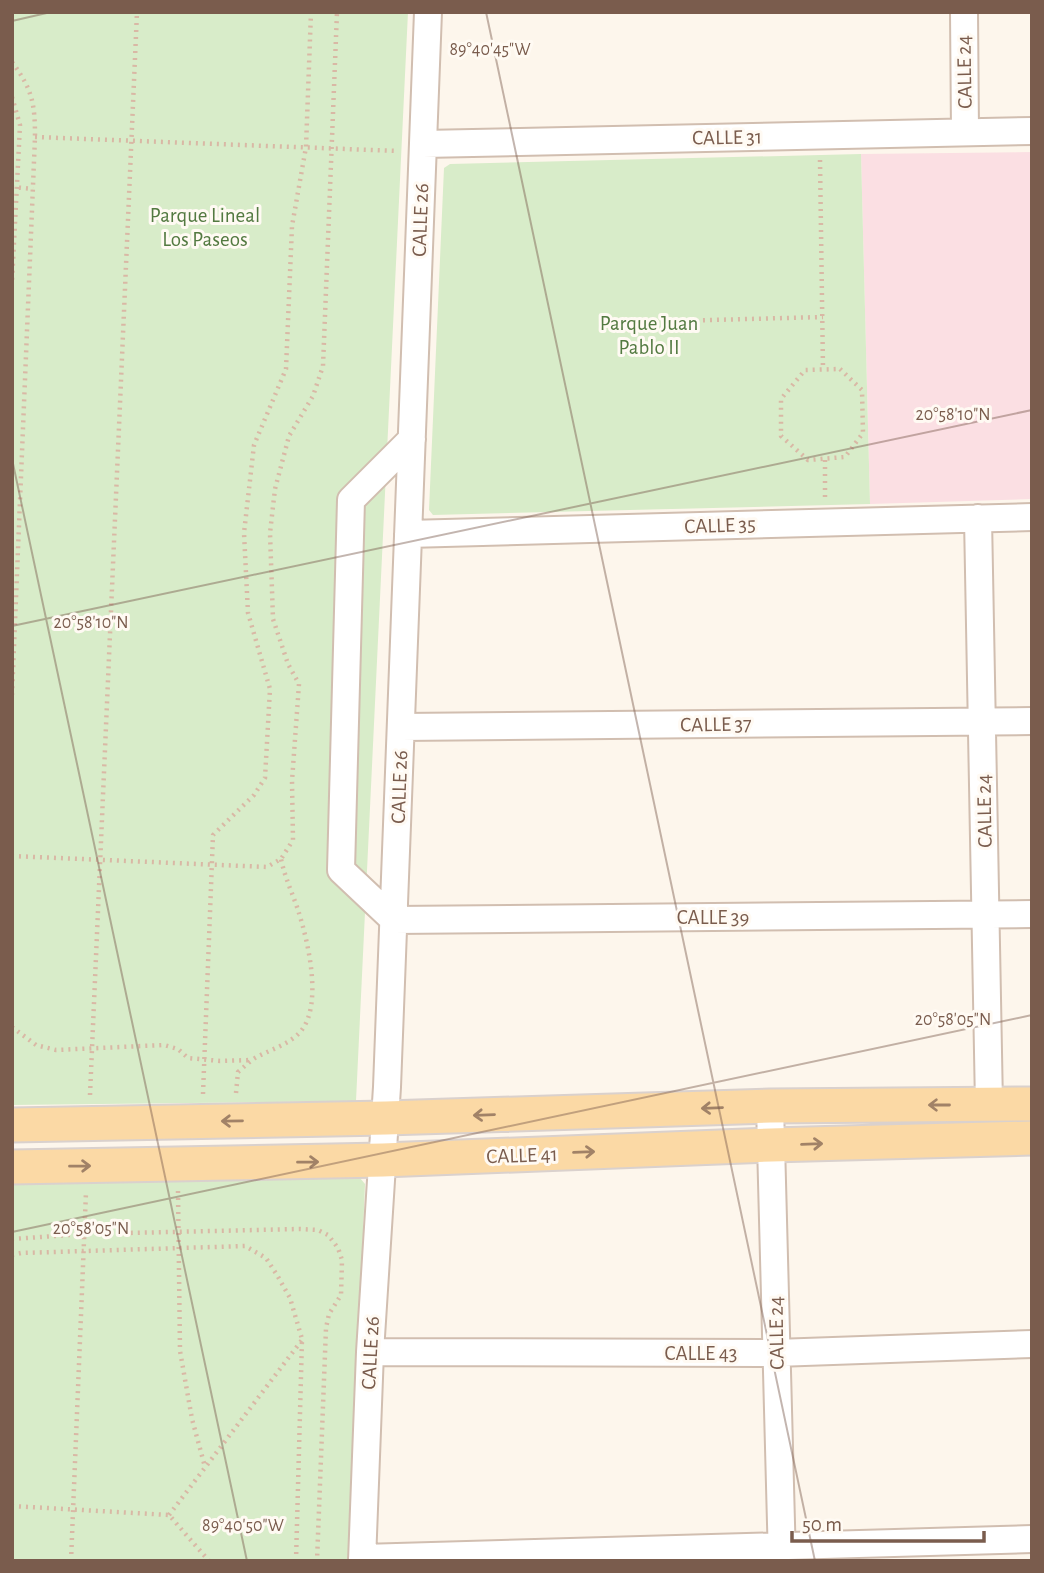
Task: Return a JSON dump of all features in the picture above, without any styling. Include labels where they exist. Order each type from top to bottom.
[{"type":"main road","name":"CALLE 41","points":[[12,1125],[386,1118],[770,1106],[1032,1104]]},
{"type":"main road","name":"CALLE 41","points":[[12,1167],[383,1160],[1032,1138]]},
{"type":"street","name":"CALLE 26","points":[[362,1559],[370,1352],[386,1118],[428,12]]},
{"type":"street","name":"CALLE 24","points":[[964,12],[965,132]]},
{"type":"street","name":"CALLE 31","points":[[423,144],[1032,131]]},
{"type":"street","points":[[394,920],[341,870],[351,500],[412,439]]},
{"type":"street","name":"CALLE 35","points":[[408,534],[1032,517]]},
{"type":"street","name":"CALLE 24","points":[[978,518],[989,1105]]},
{"type":"street","name":"CALLE 37","points":[[401,727],[1032,721]]},
{"type":"street","name":"CALLE 39","points":[[394,920],[1032,914]]},
{"type":"street","name":"CALLE 24","points":[[770,1106],[782,1554]]},
{"type":"street","name":"CALLE 43","points":[[370,1352],[776,1353],[1032,1344]]},
{"type":"street","points":[[362,1559],[782,1554],[1032,1539]]},
{"type":"path","points":[[89,1100],[138,12]]},
{"type":"path","points":[[202,1105],[213,835],[254,795],[265,778],[270,689],[248,612],[244,533],[254,445],[286,369],[292,226],[306,147],[311,12]]},
{"type":"path","points":[[12,856],[267,867],[281,859],[293,840],[292,781],[299,684],[288,664],[273,619],[270,533],[275,489],[289,436],[313,396],[323,366],[337,12]]},
{"type":"path","points":[[12,62],[26,80],[33,96],[36,137],[12,695]]},
{"type":"path","points":[[12,97],[20,125],[12,282]]},
{"type":"path","points":[[36,137],[394,149]]},
{"type":"path","points":[[820,154],[823,369]]},
{"type":"path","points":[[15,187],[33,189]]},
{"type":"path","points":[[675,321],[823,317]]},
{"type":"path","points":[[840,369],[862,390],[863,433],[845,457],[825,459],[808,460],[781,436],[781,398],[805,370],[840,369]]},
{"type":"path","points":[[825,459],[825,508]]},
{"type":"path","points":[[232,1121],[238,1072],[252,1060],[289,1042],[303,1029],[312,1006],[311,961],[281,859]]},
{"type":"path","points":[[12,1027],[36,1045],[56,1050],[164,1045],[178,1049],[188,1058],[252,1060]]},
{"type":"path","points":[[178,1180],[180,1351],[192,1419],[205,1467]]},
{"type":"path","points":[[71,1561],[86,1184]]},
{"type":"path","points":[[12,1239],[84,1234],[299,1229],[318,1230],[328,1236],[338,1248],[342,1260],[341,1295],[329,1314],[326,1328],[317,1561]]},
{"type":"path","points":[[12,1255],[245,1246],[266,1258],[290,1298],[304,1353],[296,1561]]},
{"type":"path","points":[[169,1515],[302,1339]]},
{"type":"path","points":[[12,1506],[169,1515],[209,1561]]},
{"type":"path","points":[[200,1561],[203,1553]]},
{"type":"shaded area","points":[[1032,152],[1032,499],[870,504],[861,154]]},
{"type":"green space","name":"Parque Lineal Los Paseos","points":[[12,12],[408,12],[356,1101],[12,1105]]},
{"type":"green space","name":"Parque Juan Pablo II","points":[[861,154],[870,504],[433,515],[429,510],[444,168],[450,164]]},
{"type":"green space","points":[[355,1172],[365,1184],[350,1561],[12,1561],[12,1183]]}]
